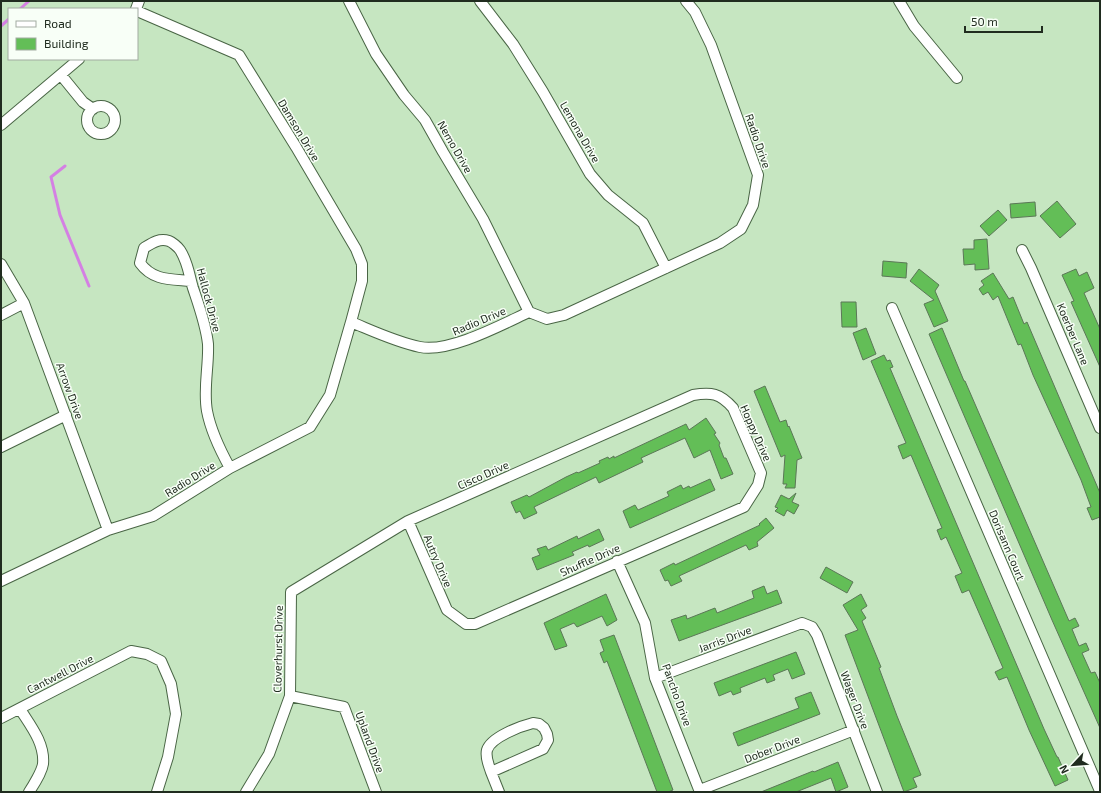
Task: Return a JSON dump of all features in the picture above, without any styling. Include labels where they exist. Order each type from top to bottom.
[{"type":"street","name":"Nemo Drive","points":[[349,1],[376,54],[404,95],[425,120],[483,219],[529,312]]},
{"type":"street","name":"Lemona Drive","points":[[480,1],[513,44],[543,92],[590,174],[608,195],[643,223],[666,268]]},
{"type":"street","name":"Radio Drive","points":[[1,581],[108,530],[153,516],[230,468],[310,427],[330,396],[351,322],[395,340],[421,348],[454,345],[529,312],[547,319],[564,314],[720,243],[741,229],[753,205],[758,175],[711,45],[695,12],[686,1]]},
{"type":"street","points":[[899,1],[914,26],[957,78]]},
{"type":"street","name":"Damson Drive","points":[[138,10],[239,56],[296,147],[356,249],[362,264],[362,281],[351,322]]},
{"type":"street","points":[[1,125],[78,60]]},
{"type":"street","points":[[61,75],[83,102],[93,109]]},
{"type":"street","name":"Hallock Drive","points":[[191,281],[159,278],[145,270],[140,263],[144,248],[156,240],[170,241],[180,249],[188,267],[208,343],[206,397],[207,411],[216,440],[230,468]]},
{"type":"street","name":"Koerber Lane","points":[[1022,250],[1100,428]]},
{"type":"street","name":"Arrow Drive","points":[[1,264],[24,303],[108,530]]},
{"type":"street","points":[[1,314],[24,303]]},
{"type":"street","name":"Dorisann Court","points":[[892,308],[1100,791]]},
{"type":"street","name":"Hoppy Drive","points":[[693,395],[707,393],[718,396],[727,401],[733,408],[760,473],[758,485],[744,507]]},
{"type":"street","name":"Cisco Drive","points":[[291,592],[408,521],[693,395]]},
{"type":"street","points":[[1,447],[66,415]]},
{"type":"street","name":"Shuffle Drive","points":[[447,610],[466,624],[475,624],[744,507]]},
{"type":"street","name":"Autry Drive","points":[[408,521],[447,610]]},
{"type":"street","name":"Pancho Drive","points":[[617,561],[644,623],[655,678],[700,791]]},
{"type":"street","name":"Cloverhurst Drive","points":[[246,792],[269,754],[290,696],[291,592]]},
{"type":"street","name":"Jarris Drive","points":[[655,678],[802,623]]},
{"type":"street","name":"Wager Drive","points":[[802,623],[812,627],[817,635],[877,792]]},
{"type":"street","name":"Cantwell Drive","points":[[1,718],[131,651],[147,654],[161,661],[171,684],[176,714],[168,757],[157,792]]},
{"type":"street","name":"Upland Drive","points":[[290,696],[344,707],[376,792]]},
{"type":"street","points":[[20,708],[38,738],[42,750],[43,765],[28,792]]},
{"type":"street","points":[[491,772],[543,749],[548,740],[544,728],[539,724],[533,723],[500,737],[489,747],[487,759],[491,772],[499,792]]},
{"type":"street","name":"Dober Drive","points":[[700,791],[854,730]]},
{"type":"building","points":[[1057,201],[1076,224],[1060,238],[1040,216]]},
{"type":"building","points":[[1035,202],[1036,216],[1011,218],[1010,204]]},
{"type":"building","points":[[998,210],[1007,220],[989,236],[980,226]]},
{"type":"building","points":[[987,239],[989,269],[975,270],[975,264],[964,265],[963,249],[974,249],[974,240]]},
{"type":"building","points":[[883,261],[907,263],[906,278],[882,276]]},
{"type":"building","points":[[919,269],[939,285],[935,291],[948,321],[934,327],[924,304],[934,300],[910,281]]},
{"type":"building","points":[[1076,269],[1079,276],[1087,272],[1094,288],[1084,293],[1100,329],[1100,367],[1071,302],[1074,301],[1062,275]]},
{"type":"building","points":[[993,273],[1009,299],[1013,297],[1024,324],[1027,322],[1100,493],[1100,517],[1092,520],[1087,508],[1091,507],[1081,480],[1033,375],[1021,344],[1018,345],[998,296],[993,300],[988,292],[983,295],[979,289],[984,285],[981,281]]},
{"type":"building","points":[[841,302],[856,302],[857,327],[842,327]]},
{"type":"building","points":[[866,328],[876,354],[863,360],[853,333]]},
{"type":"building","points":[[942,328],[1069,621],[1075,618],[1079,626],[1072,629],[1079,646],[1086,643],[1089,650],[1082,653],[1091,673],[1095,672],[1100,683],[1100,728],[929,334]]},
{"type":"building","points":[[884,355],[887,361],[890,360],[893,367],[890,368],[1044,729],[1068,780],[1055,786],[1029,730],[1007,677],[999,680],[995,672],[1003,668],[969,590],[962,593],[955,576],[962,573],[946,537],[941,540],[937,530],[942,528],[911,455],[903,459],[898,446],[906,443],[871,361]]},
{"type":"building","points":[[765,386],[780,422],[786,420],[802,458],[797,460],[795,488],[785,488],[787,484],[783,484],[785,455],[781,457],[754,391]]},
{"type":"building","points":[[706,418],[716,433],[714,434],[720,443],[719,445],[724,458],[726,458],[733,474],[721,479],[710,450],[694,458],[685,438],[641,458],[643,462],[599,483],[596,477],[534,507],[537,513],[524,519],[520,511],[516,513],[511,502],[527,495],[529,497],[566,477],[600,463],[599,461],[608,457],[609,459],[614,456],[614,458],[686,424],[689,430]]},
{"type":"building","points":[[710,479],[715,490],[630,528],[623,511],[635,505],[638,510],[669,496],[667,492],[681,485],[683,489],[689,486],[690,488]]},
{"type":"building","points":[[796,493],[792,502],[799,505],[794,514],[787,510],[784,516],[775,511],[778,508],[775,507],[781,495],[789,499]]},
{"type":"building","points":[[766,518],[774,528],[757,542],[758,546],[749,550],[746,545],[679,576],[682,581],[671,586],[668,580],[665,581],[660,570],[674,563],[675,565],[760,525],[759,524]]},
{"type":"building","points":[[599,529],[604,540],[589,547],[588,545],[572,552],[574,555],[537,570],[532,558],[540,555],[537,549],[546,546],[548,550],[577,536],[578,539]]},
{"type":"building","points":[[826,567],[853,582],[847,593],[820,578]]},
{"type":"building","points":[[764,586],[767,594],[777,590],[782,603],[679,641],[671,620],[686,615],[687,619],[715,608],[717,613],[754,598],[752,591]]},
{"type":"building","points":[[606,594],[617,620],[607,626],[602,616],[577,627],[574,623],[560,629],[567,646],[555,650],[544,623]]},
{"type":"building","points":[[861,594],[867,606],[861,610],[866,618],[862,621],[881,667],[879,668],[897,716],[921,775],[913,778],[917,787],[904,792],[845,635],[858,630],[843,605]]},
{"type":"building","points":[[614,635],[673,790],[668,792],[657,792],[607,661],[604,663],[600,653],[604,651],[600,640]]},
{"type":"building","points":[[796,652],[805,674],[792,679],[788,669],[773,675],[775,680],[767,683],[765,678],[740,688],[741,692],[733,695],[731,691],[719,696],[714,683]]},
{"type":"building","points":[[811,692],[820,714],[738,746],[733,733],[799,708],[795,698]]},
{"type":"building","points":[[838,762],[848,787],[836,792],[831,778],[796,792],[761,792],[813,771],[814,772]]},
{"type":"waterway","points":[[21,8],[29,1]]},
{"type":"waterway","points":[[1,26],[8,20]]},
{"type":"waterway","points":[[65,166],[51,177],[60,215],[89,286]]}]
